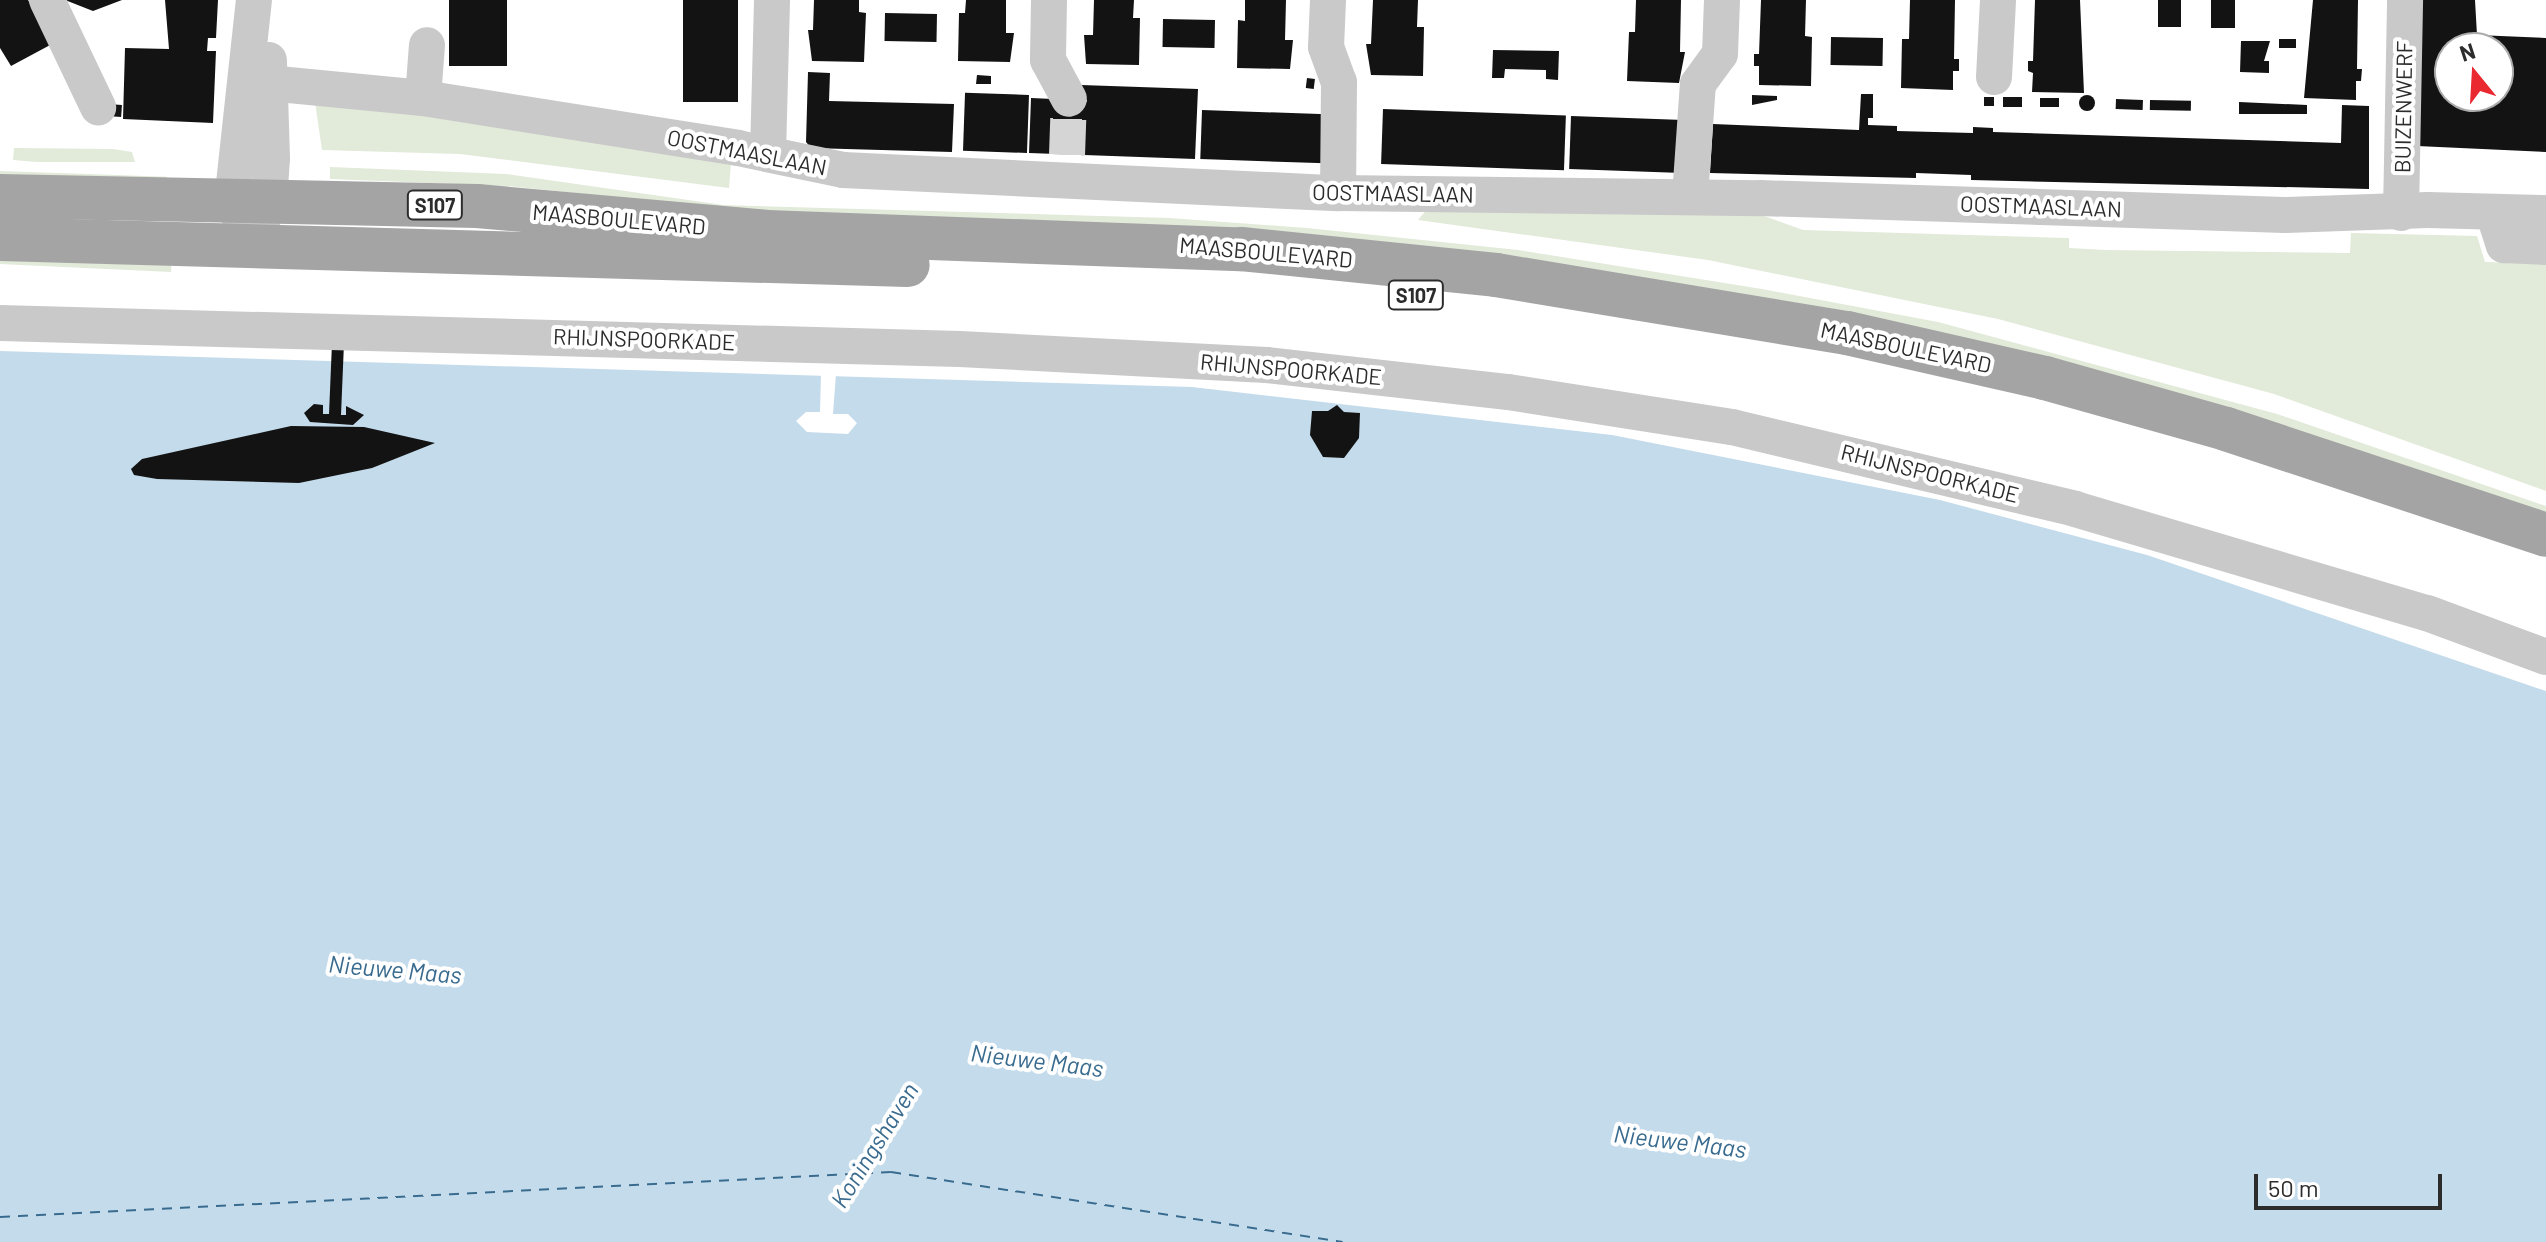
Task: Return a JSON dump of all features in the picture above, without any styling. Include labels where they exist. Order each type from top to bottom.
[{"type":"main road","name":"MAASBOULEVARD","points":[[0,196],[477,206],[767,232],[1241,249],[1600,290],[1847,333],[2045,378],[2226,429],[2546,535]]},
{"type":"main road","name":"MAASBOULEVARD","points":[[0,239],[1121,270],[1402,293],[1560,314],[1809,354],[2041,405],[2283,475],[2546,566]]},
{"type":"street","points":[[47,0],[98,107]]},
{"type":"street","points":[[254,0],[258,81]]},
{"type":"street","points":[[253,247],[251,202],[258,81],[267,0]]},
{"type":"street","points":[[768,154],[772,0]]},
{"type":"street","points":[[1049,0],[1048,60],[1069,99]]},
{"type":"street","points":[[1328,0],[1326,47],[1339,82],[1338,193]]},
{"type":"street","points":[[1690,197],[1698,84],[1720,54],[1722,0]]},
{"type":"street","points":[[1994,77],[1998,0]]},
{"type":"street","name":"BUIZENWERF","points":[[2401,213],[2405,0]]},
{"type":"street","points":[[423,98],[427,45]]},
{"type":"street","name":"OOSTMAASLAAN","points":[[258,81],[423,98],[768,154],[843,170],[1066,167],[1338,193],[1690,197],[2285,215],[2546,213]]},
{"type":"street","points":[[2493,212],[2504,245],[2546,247]]},
{"type":"street","name":"RHIJNSPOORKADE","points":[[0,323],[975,349],[1267,365],[1508,392],[1732,427],[2075,509],[2427,613],[2546,657]]},
{"type":"green space","points":[[314,95],[731,164],[729,188],[460,154],[322,150]]},
{"type":"green space","points":[[14,148],[113,149],[132,152],[135,162],[13,160]]},
{"type":"green space","points":[[330,167],[506,174],[723,205],[1169,218],[1307,228],[1518,250],[1762,289],[1938,322],[2277,414],[2546,506],[2546,520],[2015,354],[855,222],[507,186],[330,179]]},
{"type":"green space","points":[[0,171],[167,177],[167,188],[0,182]]},
{"type":"green space","points":[[1429,207],[1759,214],[1803,230],[2069,238],[2069,248],[2106,250],[2350,253],[2351,233],[2477,236],[2485,262],[2546,264],[2546,491],[2274,394],[1998,319],[1708,260],[1418,220]]},
{"type":"green space","points":[[0,252],[172,257],[171,272],[0,264]]},
{"type":"water","points":[[0,351],[1192,387],[1612,435],[1940,500],[2147,555],[2546,691],[2546,1242],[0,1242]]},
{"type":"pier","points":[[821,373],[836,374],[833,414],[848,414],[857,423],[848,434],[807,432],[796,421],[806,412],[820,412]]},
{"type":"building","points":[[0,0],[28,0],[52,44],[11,66],[0,48]]},
{"type":"building","points":[[65,0],[122,0],[93,11]]},
{"type":"building","points":[[165,0],[218,0],[216,38],[208,38],[207,51],[216,51],[213,123],[123,119],[125,48],[169,49]]},
{"type":"building","points":[[449,0],[507,0],[507,66],[449,66]]},
{"type":"building","points":[[683,0],[738,0],[738,102],[683,102]]},
{"type":"building","points":[[814,0],[859,0],[859,12],[866,13],[864,62],[812,61],[808,30],[813,30]]},
{"type":"building","points":[[966,0],[1006,0],[1006,33],[1014,33],[1010,62],[958,61],[959,13],[965,13]]},
{"type":"building","points":[[1094,0],[1134,0],[1133,18],[1140,18],[1139,65],[1086,64],[1084,35],[1093,35]]},
{"type":"building","points":[[1245,0],[1286,0],[1285,40],[1293,40],[1290,69],[1237,68],[1238,20],[1245,21]]},
{"type":"building","points":[[1373,0],[1418,0],[1417,27],[1424,27],[1423,76],[1371,75],[1366,44],[1371,44]]},
{"type":"building","points":[[1636,0],[1681,0],[1680,52],[1685,52],[1679,83],[1627,81],[1629,32],[1635,32]]},
{"type":"building","points":[[1761,0],[1806,0],[1805,36],[1812,37],[1811,86],[1759,85],[1759,66],[1754,66],[1754,54],[1759,54]]},
{"type":"building","points":[[1910,0],[1955,0],[1954,59],[1959,59],[1959,71],[1953,71],[1953,90],[1901,88],[1902,39],[1909,39]]},
{"type":"building","points":[[2035,0],[2080,0],[2084,93],[2032,92],[2033,73],[2028,71],[2028,61],[2033,61]]},
{"type":"building","points":[[2158,0],[2181,0],[2181,27],[2158,27]]},
{"type":"building","points":[[2211,0],[2235,0],[2235,28],[2211,28]]},
{"type":"building","points":[[2313,0],[2358,0],[2357,69],[2362,69],[2361,81],[2356,81],[2356,100],[2304,98]]},
{"type":"building","points":[[2422,0],[2475,0],[2477,32],[2434,32],[2434,112],[2514,112],[2514,37],[2546,38],[2546,152],[2417,146]]},
{"type":"building","points":[[885,13],[937,14],[937,42],[885,41]]},
{"type":"building","points":[[1163,19],[1215,20],[1215,48],[1163,47]]},
{"type":"building","points":[[1831,37],[1883,38],[1883,66],[1831,65]]},
{"type":"building","points":[[2279,39],[2296,39],[2296,48],[2279,48]]},
{"type":"building","points":[[2241,41],[2270,41],[2264,61],[2269,61],[2269,73],[2240,72]]},
{"type":"building","points":[[1493,50],[1559,51],[1558,80],[1546,79],[1546,70],[1505,69],[1504,78],[1492,78]]},
{"type":"building","points":[[808,72],[830,73],[829,101],[954,104],[952,152],[811,148],[806,142]]},
{"type":"building","points":[[977,75],[991,76],[991,84],[976,84]]},
{"type":"building","points":[[1307,78],[1315,79],[1314,89],[1306,88]]},
{"type":"building","points":[[1081,85],[1198,89],[1195,159],[1029,153],[1031,98],[1076,100]]},
{"type":"building","points":[[965,93],[1029,95],[1027,153],[963,151]]},
{"type":"building","points":[[1861,94],[1873,94],[1873,118],[1868,118],[1868,125],[1897,126],[1897,131],[1973,133],[1973,127],[1993,128],[1993,132],[2341,143],[2342,105],[2369,106],[2369,189],[1971,180],[1971,175],[1916,173],[1916,178],[1710,173],[1713,124],[1859,130]]},
{"type":"building","points":[[1752,95],[1777,96],[1777,100],[1752,105]]},
{"type":"building","points":[[2087,95],[2095,103],[2087,111],[2079,103]]},
{"type":"building","points":[[1984,97],[1994,97],[1994,106],[1984,106]]},
{"type":"building","points":[[2003,97],[2022,97],[2022,107],[2003,107]]},
{"type":"building","points":[[2040,98],[2059,98],[2059,107],[2040,107]]},
{"type":"building","points":[[2116,99],[2143,100],[2143,110],[2116,109]]},
{"type":"building","points":[[2150,100],[2191,101],[2191,111],[2150,110]]},
{"type":"building","points":[[2239,102],[2307,105],[2307,114],[2239,114]]},
{"type":"building","points":[[108,104],[122,105],[121,117],[107,116]]},
{"type":"building","points":[[1383,109],[1566,115],[1564,170],[1381,164]]},
{"type":"building","points":[[1202,110],[1327,114],[1325,163],[1200,159]]},
{"type":"building","points":[[1571,116],[1684,120],[1682,173],[1569,169]]},
{"type":"building","points":[[332,343],[344,343],[341,415],[346,415],[346,406],[364,415],[353,425],[310,422],[304,413],[314,404],[323,405],[323,414],[329,414]]},
{"type":"building","points":[[1337,405],[1344,412],[1360,413],[1359,438],[1344,458],[1323,457],[1310,435],[1312,411],[1328,411]]},
{"type":"building","points":[[291,426],[364,427],[435,443],[372,468],[299,483],[157,479],[134,475],[131,469],[142,459]]},
{"type":"ferry route","points":[[0,1217],[891,1172],[1343,1242]]},
{"type":"tunnel","points":[[1067,155],[1069,99]]},
{"type":"water label","name":"Nieuwe Maas","points":[[395,969]]},
{"type":"water label","name":"Nieuwe Maas","points":[[1037,1060]]},
{"type":"water label","name":"Nieuwe Maas","points":[[1680,1141]]},
{"type":"water label","name":"Koningshaven","points":[[874,1145]]}]
